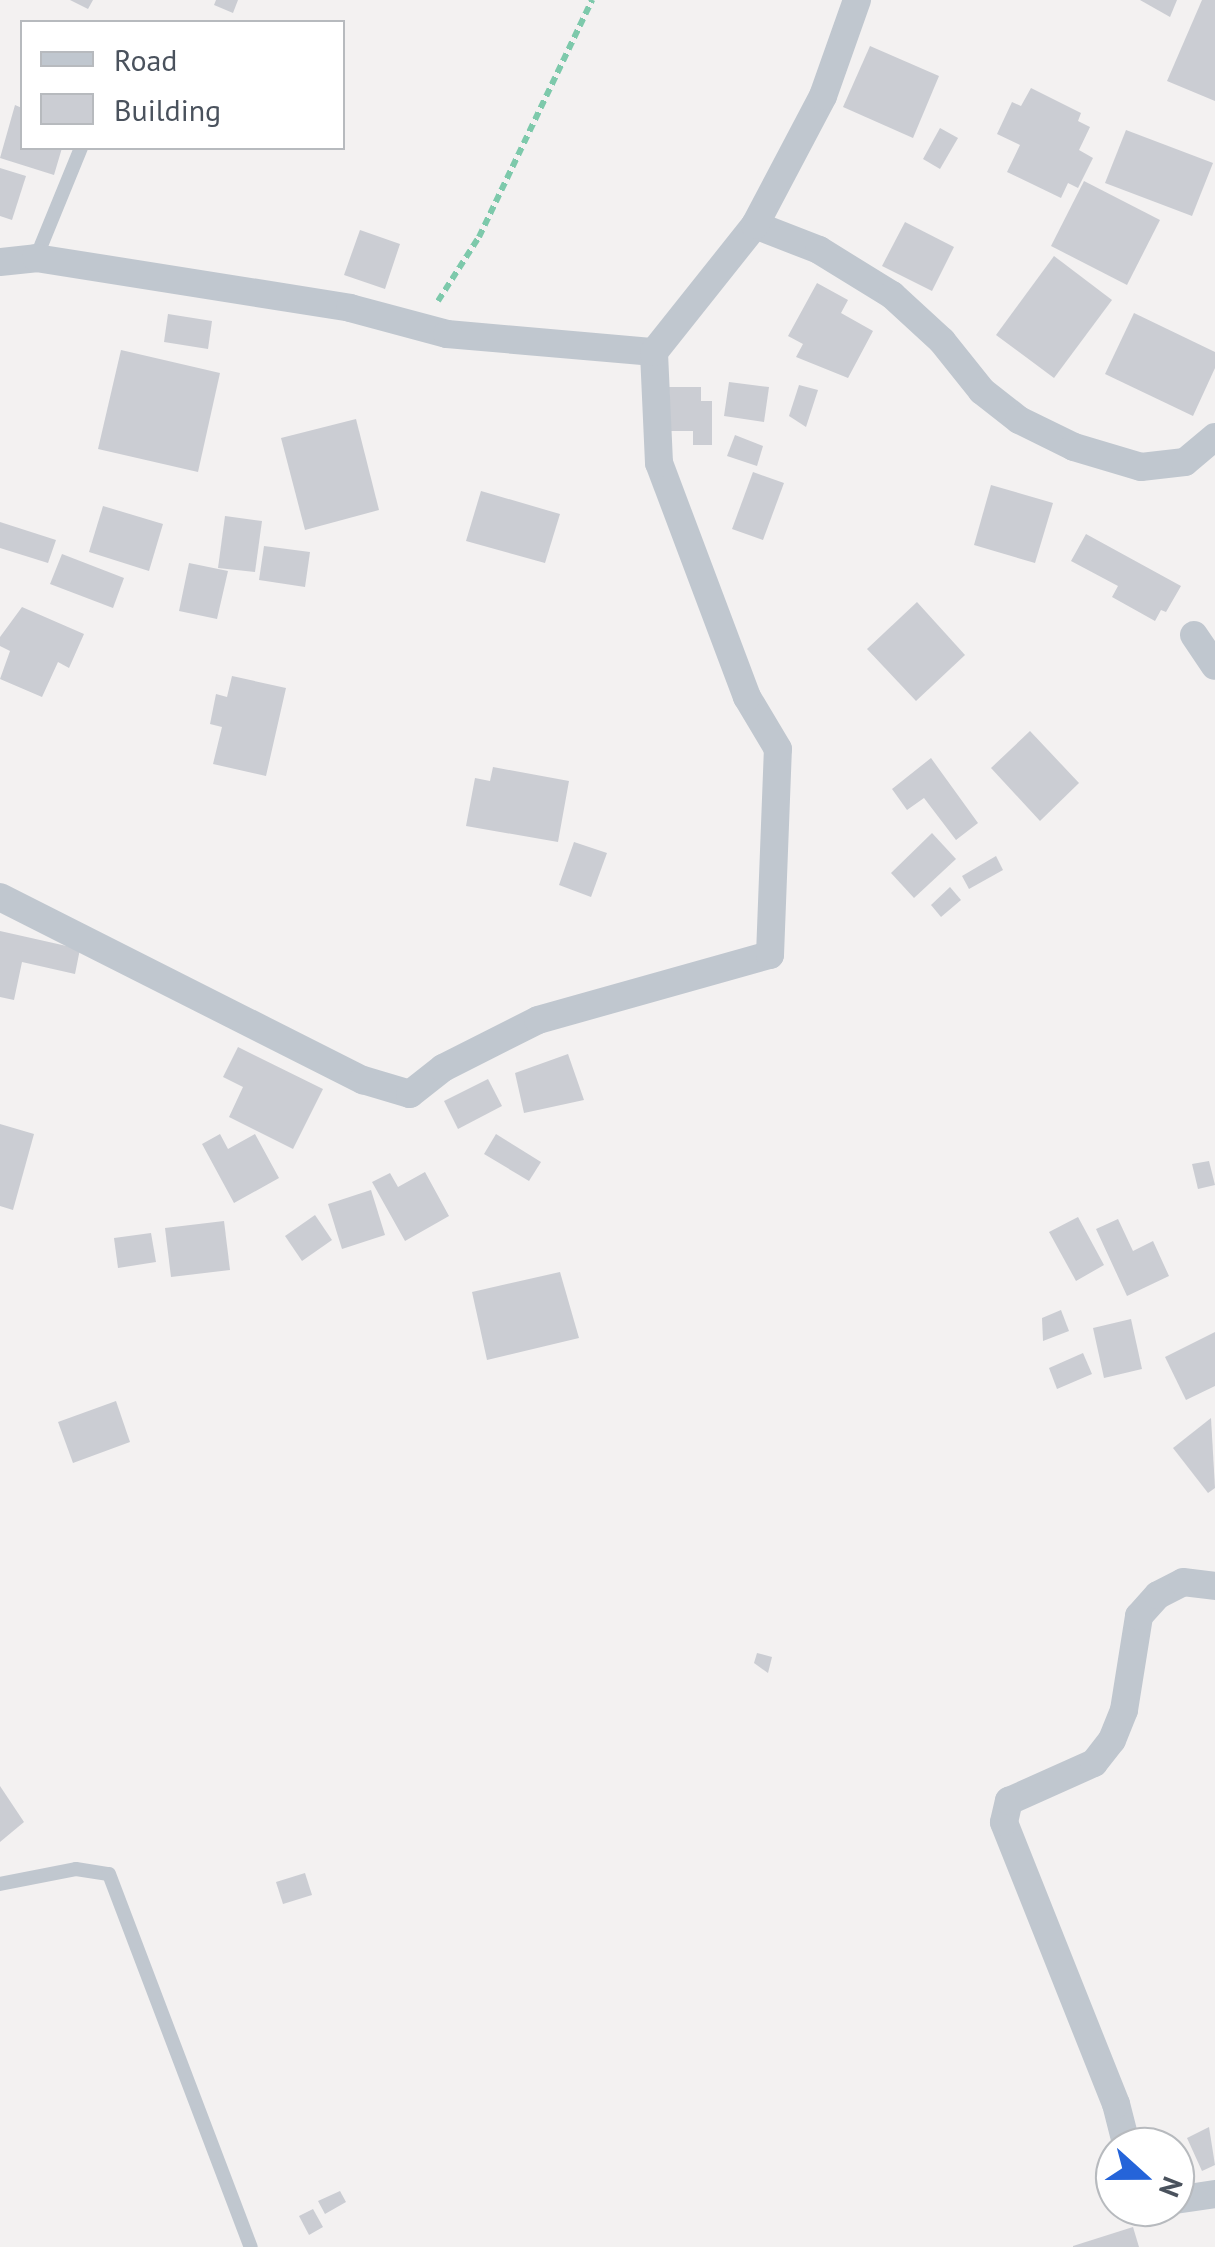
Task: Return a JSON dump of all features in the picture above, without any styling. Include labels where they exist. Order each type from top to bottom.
[{"type":"street","points":[[0,897],[363,1080],[410,1094],[443,1068],[538,1020],[770,955],[778,749],[747,697],[660,463],[654,352],[754,224],[822,96],[857,0]]},
{"type":"street","points":[[754,224],[820,250],[892,295],[982,392],[1019,420],[1074,447],[1141,467],[1185,462],[1215,437]]},
{"type":"street","points":[[0,262],[36,258],[350,308],[420,327],[654,352]]},
{"type":"street","points":[[1194,635],[1215,666]]},
{"type":"street","points":[[1121,2127],[1116,2104],[1004,1822],[1009,1801],[1094,1762],[1112,1740],[1124,1710],[1140,1616],[1158,1595],[1182,1582],[1215,1586]]},
{"type":"lane","points":[[36,258],[80,150]]},
{"type":"lane","points":[[0,1884],[76,1870],[109,1874],[251,2247]]},
{"type":"path","points":[[420,327],[479,237],[592,0]]},
{"type":"building","points":[[70,0],[93,0],[88,9]]},
{"type":"building","points":[[216,0],[238,0],[233,13],[214,5]]},
{"type":"building","points":[[1140,0],[1177,0],[1170,17]]},
{"type":"building","points":[[1202,0],[1215,0],[1215,101],[1167,81]]},
{"type":"building","points":[[870,46],[939,76],[913,138],[843,107]]},
{"type":"building","points":[[1031,88],[1081,113],[1078,121],[1090,127],[1079,150],[1093,158],[1078,188],[1068,183],[1061,198],[1007,172],[1020,145],[997,134],[1012,102],[1021,106]]},
{"type":"building","points":[[15,105],[20,107],[20,150],[61,150],[54,175],[0,158]]},
{"type":"building","points":[[940,128],[958,138],[940,169],[923,159]]},
{"type":"building","points":[[1126,130],[1213,163],[1192,216],[1105,183]]},
{"type":"building","points":[[0,168],[26,176],[12,220],[0,216]]},
{"type":"building","points":[[1084,181],[1160,220],[1127,285],[1051,246]]},
{"type":"building","points":[[905,222],[954,247],[932,291],[882,266]]},
{"type":"building","points":[[360,230],[400,244],[385,289],[344,275]]},
{"type":"building","points":[[1054,256],[1112,300],[1054,378],[996,335]]},
{"type":"building","points":[[817,283],[848,300],[841,313],[873,331],[848,378],[796,357],[803,344],[788,336]]},
{"type":"building","points":[[1134,313],[1215,352],[1215,368],[1193,416],[1105,374]]},
{"type":"building","points":[[168,314],[212,321],[208,349],[164,342]]},
{"type":"building","points":[[121,350],[220,373],[198,472],[98,449]]},
{"type":"building","points":[[729,382],[769,387],[764,422],[724,416]]},
{"type":"building","points":[[799,385],[818,390],[806,427],[789,416]]},
{"type":"building","points":[[669,387],[701,387],[701,401],[712,401],[712,445],[693,445],[693,431],[670,431]]},
{"type":"building","points":[[356,419],[379,510],[305,530],[281,438]]},
{"type":"building","points":[[735,435],[763,446],[757,466],[727,456]]},
{"type":"building","points":[[753,472],[784,483],[763,540],[732,529]]},
{"type":"building","points":[[991,485],[1053,503],[1035,563],[974,545]]},
{"type":"building","points":[[481,491],[560,514],[545,563],[466,541]]},
{"type":"building","points":[[103,506],[163,524],[149,571],[89,552]]},
{"type":"building","points":[[225,516],[262,521],[255,572],[218,568]]},
{"type":"building","points":[[0,522],[56,540],[48,563],[0,548]]},
{"type":"building","points":[[1086,534],[1181,586],[1166,612],[1161,610],[1155,621],[1112,597],[1118,586],[1071,561]]},
{"type":"building","points":[[264,546],[310,552],[305,587],[259,580]]},
{"type":"building","points":[[62,554],[124,578],[113,608],[50,584]]},
{"type":"building","points":[[189,563],[228,571],[217,619],[179,611]]},
{"type":"building","points":[[917,602],[965,655],[916,701],[867,649]]},
{"type":"building","points":[[22,607],[84,634],[69,668],[58,662],[42,697],[0,679],[10,651],[0,646],[0,637]]},
{"type":"building","points":[[232,676],[286,688],[266,776],[213,764],[222,727],[210,724],[216,694],[227,697]]},
{"type":"building","points":[[1030,731],[1079,783],[1040,821],[991,768]]},
{"type":"building","points":[[931,758],[978,823],[956,840],[924,798],[907,810],[892,789]]},
{"type":"building","points":[[493,767],[569,781],[558,842],[466,826],[475,778],[490,781]]},
{"type":"building","points":[[932,833],[956,859],[914,898],[891,873]]},
{"type":"building","points":[[574,842],[607,853],[591,897],[559,885]]},
{"type":"building","points":[[996,856],[1003,870],[969,889],[962,876]]},
{"type":"building","points":[[950,887],[961,900],[941,917],[931,905]]},
{"type":"building","points":[[0,931],[80,949],[75,974],[22,962],[14,1000],[0,997]]},
{"type":"building","points":[[238,1047],[323,1089],[293,1149],[229,1117],[243,1087],[223,1077]]},
{"type":"building","points":[[568,1054],[584,1100],[524,1113],[515,1073]]},
{"type":"building","points":[[488,1079],[502,1106],[458,1129],[444,1101]]},
{"type":"building","points":[[0,1124],[34,1134],[13,1210],[0,1206]]},
{"type":"building","points":[[220,1134],[228,1149],[255,1134],[279,1178],[234,1203],[202,1144]]},
{"type":"building","points":[[496,1134],[541,1162],[529,1181],[484,1154]]},
{"type":"building","points":[[1209,1161],[1215,1185],[1198,1189],[1192,1164]]},
{"type":"building","points":[[425,1172],[449,1216],[405,1241],[372,1182],[390,1173],[398,1187]]},
{"type":"building","points":[[371,1190],[385,1235],[342,1249],[328,1204]]},
{"type":"building","points":[[315,1215],[332,1240],[302,1261],[285,1236]]},
{"type":"building","points":[[1078,1217],[1104,1265],[1076,1281],[1049,1232]]},
{"type":"building","points":[[1118,1219],[1133,1251],[1153,1241],[1169,1276],[1127,1296],[1096,1229]]},
{"type":"building","points":[[224,1221],[230,1270],[171,1277],[165,1228]]},
{"type":"building","points":[[151,1233],[156,1262],[118,1268],[114,1238]]},
{"type":"building","points":[[560,1272],[579,1338],[487,1360],[472,1292]]},
{"type":"building","points":[[1061,1310],[1069,1331],[1043,1341],[1042,1318]]},
{"type":"building","points":[[1131,1319],[1142,1369],[1104,1378],[1093,1328]]},
{"type":"building","points":[[1215,1332],[1215,1386],[1186,1400],[1165,1357]]},
{"type":"building","points":[[1083,1353],[1092,1374],[1057,1389],[1049,1368]]},
{"type":"building","points":[[116,1401],[130,1442],[73,1463],[58,1422]]},
{"type":"building","points":[[1211,1418],[1215,1488],[1208,1493],[1173,1448]]},
{"type":"building","points":[[757,1653],[772,1657],[768,1673],[754,1663]]},
{"type":"building","points":[[0,1786],[24,1822],[0,1842]]},
{"type":"building","points":[[305,1873],[312,1895],[283,1904],[276,1882]]},
{"type":"building","points":[[1209,2127],[1215,2165],[1202,2171],[1195,2156],[1195,2134]]},
{"type":"building","points":[[340,2191],[346,2202],[325,2214],[318,2201]]},
{"type":"building","points":[[313,2209],[323,2227],[309,2235],[299,2216]]},
{"type":"building","points":[[1133,2227],[1139,2247],[1073,2247]]}]
